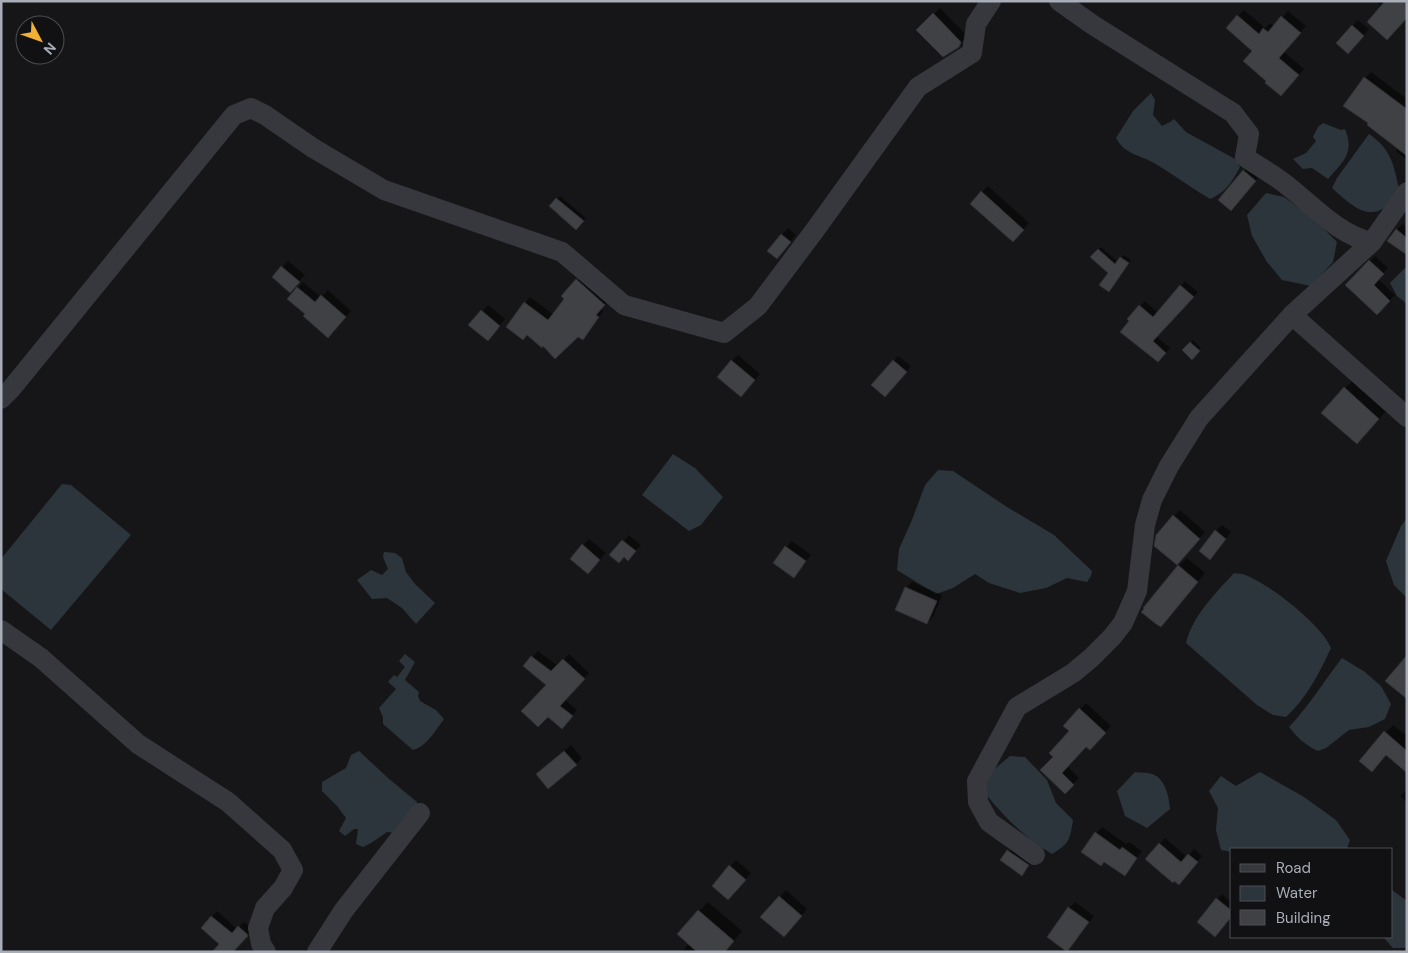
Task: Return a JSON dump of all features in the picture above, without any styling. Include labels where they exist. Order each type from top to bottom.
[{"type":"street","points":[[1,398],[11,389],[234,115],[251,108],[265,114],[313,148],[384,190],[562,252],[624,305],[724,333],[758,306],[918,87],[972,53],[976,24],[991,1]]},
{"type":"street","points":[[1060,1],[1093,25],[1233,113],[1249,134],[1245,157],[1280,180],[1325,218],[1361,240],[1372,242]]},
{"type":"street","points":[[1034,855],[989,822],[978,802],[977,781],[1017,707],[1079,668],[1112,637],[1123,623],[1137,591],[1145,524],[1152,500],[1168,466],[1199,418],[1292,315],[1372,242],[1407,192]]},
{"type":"street","points":[[1292,315],[1407,417]]},
{"type":"street","points":[[1,630],[41,658],[138,744],[228,802],[282,850],[293,870],[283,888],[265,908],[258,928],[261,944],[266,952]]},
{"type":"street","points":[[317,952],[344,910],[420,813]]},
{"type":"water","points":[[1151,93],[1155,100],[1153,115],[1162,126],[1174,119],[1186,132],[1235,159],[1240,167],[1231,182],[1220,194],[1210,199],[1154,163],[1123,148],[1119,143],[1116,138],[1133,111]]},
{"type":"water","points":[[1323,123],[1341,130],[1345,129],[1349,145],[1343,162],[1328,179],[1312,168],[1303,169],[1293,159],[1306,153],[1316,141],[1313,137],[1318,127]]},
{"type":"water","points":[[1369,134],[1387,152],[1399,189],[1384,208],[1370,212],[1356,207],[1332,188],[1337,178]]},
{"type":"water","points":[[1266,193],[1284,197],[1314,219],[1337,242],[1333,262],[1311,286],[1282,280],[1267,262],[1252,236],[1247,215]]},
{"type":"water","points":[[1407,266],[1407,304],[1397,296],[1390,283]]},
{"type":"water","points":[[673,454],[695,468],[723,497],[701,525],[689,531],[642,495]]},
{"type":"water","points":[[938,470],[953,471],[1007,507],[1054,535],[1092,571],[1087,582],[1067,578],[1046,588],[1020,593],[989,583],[975,574],[953,588],[936,594],[897,570],[899,549],[925,485]]},
{"type":"water","points":[[62,484],[71,485],[131,535],[51,630],[1,589],[1,559]]},
{"type":"water","points":[[1407,518],[1407,598],[1394,585],[1386,561],[1401,526]]},
{"type":"water","points":[[384,552],[395,553],[402,558],[406,572],[415,584],[435,603],[416,624],[402,608],[387,598],[372,599],[357,580],[371,570],[382,575],[388,569],[383,557]]},
{"type":"water","points":[[1234,573],[1244,574],[1255,579],[1293,606],[1317,628],[1331,648],[1306,694],[1286,717],[1273,715],[1257,705],[1186,643],[1199,614]]},
{"type":"water","points":[[405,654],[415,662],[405,680],[419,692],[420,701],[436,710],[444,719],[426,742],[413,750],[383,724],[383,717],[379,708],[396,689],[388,682],[394,675],[397,677],[405,667],[399,661]]},
{"type":"water","points":[[1342,658],[1365,672],[1381,686],[1391,704],[1385,719],[1369,727],[1349,730],[1326,748],[1318,751],[1302,741],[1289,727]]},
{"type":"water","points":[[359,751],[417,802],[417,808],[396,833],[387,832],[363,847],[356,844],[358,829],[354,829],[345,836],[339,831],[346,818],[322,791],[322,782],[346,768],[351,755]]},
{"type":"water","points":[[1010,756],[1025,757],[1047,780],[1056,803],[1073,820],[1068,841],[1052,854],[1032,841],[1015,826],[984,792],[992,771]]},
{"type":"water","points":[[1135,772],[1150,773],[1160,779],[1166,788],[1169,799],[1170,809],[1147,828],[1125,816],[1117,791]]},
{"type":"water","points":[[1260,772],[1304,797],[1336,820],[1350,840],[1347,848],[1230,848],[1230,852],[1221,850],[1216,830],[1218,808],[1209,791],[1221,776],[1236,786]]},
{"type":"water","points":[[1393,891],[1407,901],[1407,946],[1405,948],[1393,948],[1384,938],[1393,938]]},
{"type":"building","points":[[1385,1],[1407,1],[1407,18],[1387,40],[1367,22]]},
{"type":"building","points":[[933,13],[961,42],[959,47],[943,57],[916,30]]},
{"type":"building","points":[[1237,15],[1259,34],[1263,28],[1268,32],[1281,16],[1301,33],[1279,58],[1299,75],[1281,96],[1243,61],[1252,51],[1226,28]]},
{"type":"building","points":[[1352,25],[1364,36],[1348,54],[1336,43]]},
{"type":"building","points":[[1364,77],[1407,109],[1407,156],[1367,125],[1368,123],[1343,106]]},
{"type":"building","points":[[1243,170],[1256,181],[1231,211],[1218,200]]},
{"type":"building","points":[[981,191],[1024,230],[1013,242],[970,204]]},
{"type":"building","points":[[556,198],[584,221],[576,230],[549,206]]},
{"type":"building","points":[[1396,229],[1407,238],[1407,255],[1387,241]]},
{"type":"building","points":[[781,234],[791,242],[777,259],[767,251]]},
{"type":"building","points":[[1098,249],[1115,264],[1120,257],[1129,263],[1109,292],[1099,285],[1108,273],[1090,257]]},
{"type":"building","points":[[1369,260],[1384,274],[1374,285],[1390,301],[1377,315],[1345,285]]},
{"type":"building","points":[[281,266],[300,282],[290,293],[272,277]]},
{"type":"building","points":[[576,279],[605,305],[596,315],[599,317],[583,340],[578,337],[555,359],[543,346],[542,348],[527,335],[523,340],[506,327],[524,302],[548,320],[564,299],[561,296]]},
{"type":"building","points":[[1180,285],[1194,297],[1153,341],[1166,353],[1158,362],[1120,332],[1129,321],[1127,319],[1139,305],[1153,317]]},
{"type":"building","points":[[297,287],[315,302],[321,295],[346,317],[328,338],[303,316],[305,314],[287,299]]},
{"type":"building","points":[[481,310],[500,326],[488,341],[468,325]]},
{"type":"building","points":[[1190,342],[1200,351],[1192,360],[1182,350]]},
{"type":"building","points":[[731,360],[755,380],[741,397],[717,377]]},
{"type":"building","points":[[893,360],[907,372],[885,397],[871,385]]},
{"type":"building","points":[[1344,387],[1379,419],[1357,444],[1321,413]]},
{"type":"building","points":[[1173,515],[1200,539],[1177,565],[1154,546],[1156,535]]},
{"type":"building","points":[[1215,530],[1226,539],[1210,560],[1199,551]]},
{"type":"building","points":[[622,540],[636,551],[628,561],[624,557],[619,563],[609,555]]},
{"type":"building","points":[[582,544],[600,560],[588,574],[570,559]]},
{"type":"building","points":[[785,546],[806,561],[794,578],[773,563]]},
{"type":"building","points":[[1178,565],[1198,582],[1161,627],[1141,612]]},
{"type":"building","points":[[905,587],[937,601],[927,624],[895,610]]},
{"type":"building","points":[[1407,655],[1407,699],[1385,681]]},
{"type":"building","points":[[531,656],[551,671],[563,659],[585,679],[560,706],[573,716],[562,729],[548,717],[538,727],[521,711],[546,685],[523,666]]},
{"type":"building","points":[[1079,708],[1106,733],[1090,750],[1086,747],[1062,773],[1074,785],[1065,794],[1040,770],[1053,757],[1049,753],[1069,731],[1063,726]]},
{"type":"building","points":[[1384,731],[1407,751],[1407,773],[1386,755],[1372,772],[1359,761]]},
{"type":"building","points":[[564,751],[577,765],[548,789],[536,774]]},
{"type":"building","points":[[1095,832],[1120,850],[1122,847],[1137,858],[1125,876],[1104,862],[1101,866],[1081,852]]},
{"type":"building","points":[[1159,843],[1181,862],[1188,854],[1198,862],[1179,885],[1174,881],[1173,883],[1145,859]]},
{"type":"building","points":[[1007,850],[1029,865],[1022,876],[1000,860]]},
{"type":"building","points":[[729,865],[746,880],[728,900],[712,886]]},
{"type":"building","points":[[779,896],[802,916],[784,937],[760,917]]},
{"type":"building","points":[[1216,898],[1230,909],[1230,918],[1215,937],[1197,922]]},
{"type":"building","points":[[1068,907],[1089,922],[1067,952],[1047,937]]},
{"type":"building","points":[[698,910],[734,941],[725,952],[697,952],[677,934]]},
{"type":"building","points":[[211,916],[232,933],[238,926],[247,934],[248,936],[233,952],[212,952],[219,944],[201,928]]}]
